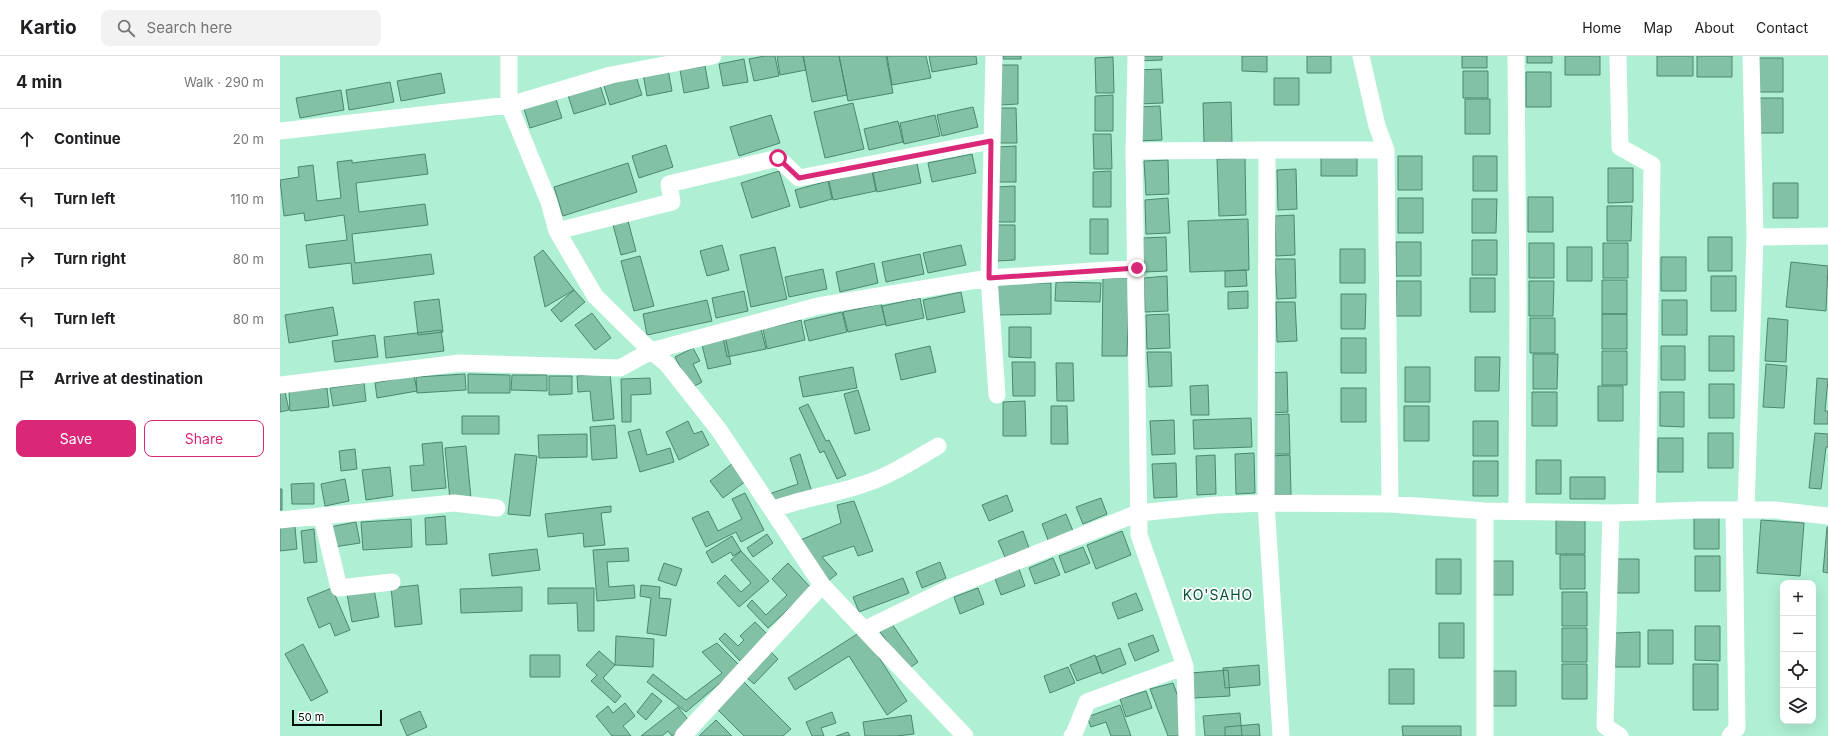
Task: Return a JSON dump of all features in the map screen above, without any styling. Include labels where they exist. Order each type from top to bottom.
[{"type":"street","points":[[509,56],[509,105],[549,202],[558,231],[595,296],[651,351],[667,364],[719,430],[822,585],[866,629],[965,736]]},
{"type":"street","points":[[280,131],[509,105],[611,76],[713,56]]},
{"type":"street","points":[[994,56],[989,278],[997,395]]},
{"type":"street","points":[[1136,56],[1134,151],[1137,268],[1139,535],[1185,666],[1187,736]]},
{"type":"street","points":[[1361,56],[1377,126],[1386,150],[1390,504]]},
{"type":"street","points":[[1516,56],[1515,133],[1518,300],[1517,512]]},
{"type":"street","points":[[1618,56],[1620,147],[1652,166],[1647,511]]},
{"type":"street","points":[[1730,736],[1737,728],[1740,509],[1755,237],[1751,56]]},
{"type":"street","points":[[558,231],[672,202],[669,184],[778,158],[799,178],[991,141]]},
{"type":"street","points":[[1267,150],[1266,503],[1281,736]]},
{"type":"street","points":[[1134,151],[1386,150]]},
{"type":"street","points":[[1755,237],[1828,236]]},
{"type":"street","points":[[280,385],[460,363],[620,368],[651,351],[818,306],[989,278],[1137,268]]},
{"type":"street","points":[[772,510],[791,502],[825,495],[865,484],[901,467],[938,446]]},
{"type":"street","points":[[280,520],[454,503],[497,508]]},
{"type":"street","points":[[866,629],[950,588],[1138,513],[1217,505],[1266,503],[1390,504],[1517,512],[1611,512],[1740,509],[1775,510],[1828,516]]},
{"type":"street","points":[[1485,511],[1485,736]]},
{"type":"street","points":[[1611,512],[1605,726],[1620,736]]},
{"type":"street","points":[[322,517],[339,588],[392,582]]},
{"type":"street","points":[[683,736],[822,585]]},
{"type":"street","points":[[1072,736],[1087,702],[1185,666]]},
{"type":"building","points":[[775,56],[779,76],[754,81],[749,59]]},
{"type":"building","points":[[777,56],[803,56],[806,70],[780,75]]},
{"type":"building","points":[[803,56],[839,56],[847,95],[812,102]]},
{"type":"building","points":[[839,56],[886,56],[893,93],[848,101]]},
{"type":"building","points":[[887,56],[926,56],[931,78],[892,85]]},
{"type":"building","points":[[929,56],[976,56],[977,64],[932,72]]},
{"type":"building","points":[[1003,56],[1021,56],[1021,59],[1003,59]]},
{"type":"building","points":[[1138,56],[1162,56],[1162,60],[1138,61]]},
{"type":"building","points":[[1242,56],[1267,56],[1267,72],[1242,71]]},
{"type":"building","points":[[1307,56],[1331,56],[1331,73],[1307,73]]},
{"type":"building","points":[[1462,56],[1487,56],[1487,68],[1462,68]]},
{"type":"building","points":[[1527,56],[1552,56],[1552,63],[1527,63]]},
{"type":"building","points":[[1565,56],[1600,56],[1600,75],[1565,75]]},
{"type":"building","points":[[1657,56],[1693,56],[1693,76],[1657,76]]},
{"type":"building","points":[[1697,56],[1732,56],[1732,77],[1697,77]]},
{"type":"building","points":[[1113,57],[1114,93],[1096,93],[1095,58]]},
{"type":"building","points":[[1758,58],[1783,58],[1783,92],[1758,92]]},
{"type":"building","points":[[744,59],[748,82],[723,86],[719,64]]},
{"type":"building","points":[[1000,65],[1018,65],[1018,104],[1000,105]]},
{"type":"building","points":[[705,66],[709,88],[684,93],[680,70]]},
{"type":"building","points":[[668,69],[672,91],[647,96],[643,74]]},
{"type":"building","points":[[1161,69],[1163,103],[1139,104],[1138,70]]},
{"type":"building","points":[[1463,71],[1488,71],[1488,98],[1463,98]]},
{"type":"building","points":[[1526,72],[1551,72],[1551,107],[1526,107]]},
{"type":"building","points":[[441,73],[445,93],[401,101],[397,81]]},
{"type":"building","points":[[635,73],[642,95],[610,105],[603,83]]},
{"type":"building","points":[[1274,78],[1299,78],[1299,105],[1274,105]]},
{"type":"building","points":[[390,82],[394,102],[349,110],[346,90]]},
{"type":"building","points":[[599,82],[606,104],[574,114],[567,92]]},
{"type":"building","points":[[341,90],[344,110],[300,118],[296,98]]},
{"type":"building","points":[[1113,95],[1113,131],[1095,131],[1095,96]]},
{"type":"building","points":[[555,96],[562,118],[530,128],[523,106]]},
{"type":"building","points":[[1758,98],[1783,98],[1783,133],[1758,133]]},
{"type":"building","points":[[1465,99],[1490,99],[1490,134],[1465,134]]},
{"type":"building","points":[[1231,102],[1232,142],[1204,143],[1203,103]]},
{"type":"building","points":[[853,103],[864,149],[825,158],[814,112]]},
{"type":"building","points":[[1160,106],[1162,140],[1138,141],[1137,107]]},
{"type":"building","points":[[973,107],[978,127],[942,136],[937,115]]},
{"type":"building","points":[[999,108],[1016,108],[1017,143],[999,143]]},
{"type":"building","points":[[771,115],[780,143],[739,156],[730,127]]},
{"type":"building","points":[[935,115],[940,136],[904,144],[900,123]]},
{"type":"building","points":[[898,121],[903,142],[869,150],[864,129]]},
{"type":"building","points":[[1093,134],[1111,134],[1112,169],[1094,169]]},
{"type":"building","points":[[666,145],[673,167],[639,178],[632,156]]},
{"type":"building","points":[[1016,146],[1016,182],[998,182],[998,147]]},
{"type":"building","points":[[425,154],[428,174],[356,183],[359,212],[425,204],[428,225],[352,234],[355,263],[431,254],[434,274],[353,284],[351,263],[309,268],[306,245],[347,240],[344,215],[305,221],[304,213],[284,216],[280,180],[299,177],[298,167],[313,165],[317,201],[341,198],[337,162],[352,160],[352,163]]},
{"type":"building","points":[[972,154],[976,173],[932,182],[928,163]]},
{"type":"building","points":[[1321,155],[1357,155],[1357,176],[1321,176]]},
{"type":"building","points":[[1398,156],[1422,156],[1422,190],[1398,190]]},
{"type":"building","points":[[1473,156],[1497,156],[1497,191],[1473,191]]},
{"type":"building","points":[[1245,158],[1246,215],[1219,216],[1217,159]]},
{"type":"building","points":[[1168,160],[1169,194],[1146,195],[1144,161]]},
{"type":"building","points":[[628,163],[637,192],[563,216],[554,187]]},
{"type":"building","points":[[917,163],[921,183],[877,192],[873,173]]},
{"type":"building","points":[[1608,168],[1633,168],[1633,202],[1608,203]]},
{"type":"building","points":[[1296,169],[1297,209],[1278,210],[1277,170]]},
{"type":"building","points":[[779,171],[790,206],[752,218],[741,183]]},
{"type":"building","points":[[872,171],[876,191],[833,200],[829,181]]},
{"type":"building","points":[[1111,171],[1111,207],[1093,207],[1093,172]]},
{"type":"building","points":[[828,181],[832,199],[800,208],[795,190]]},
{"type":"building","points":[[1773,183],[1798,183],[1798,218],[1773,218]]},
{"type":"building","points":[[1015,186],[1015,222],[997,222],[997,187]]},
{"type":"building","points":[[1528,197],[1553,197],[1553,232],[1528,232]]},
{"type":"building","points":[[1168,198],[1170,233],[1146,234],[1145,200]]},
{"type":"building","points":[[1398,198],[1423,198],[1423,233],[1398,233]]},
{"type":"building","points":[[1472,199],[1497,199],[1496,233],[1472,233]]},
{"type":"building","points":[[1607,206],[1632,206],[1631,241],[1607,241]]},
{"type":"building","points":[[1294,215],[1295,255],[1276,256],[1275,216]]},
{"type":"building","points":[[627,217],[636,251],[621,255],[612,221]]},
{"type":"building","points":[[1090,219],[1108,219],[1108,254],[1090,254]]},
{"type":"building","points":[[1248,219],[1249,270],[1190,272],[1188,221]]},
{"type":"building","points":[[997,225],[1015,225],[1015,260],[997,261]]},
{"type":"building","points":[[1166,237],[1167,271],[1144,272],[1143,238]]},
{"type":"building","points":[[1708,237],[1732,237],[1732,271],[1708,271]]},
{"type":"building","points":[[1472,240],[1497,240],[1497,275],[1472,275]]},
{"type":"building","points":[[1396,242],[1421,242],[1421,276],[1396,276]]},
{"type":"building","points":[[1529,243],[1554,243],[1554,278],[1529,278]]},
{"type":"building","points":[[1603,243],[1628,243],[1628,278],[1603,278]]},
{"type":"building","points":[[722,245],[729,270],[707,276],[700,251]]},
{"type":"building","points":[[961,245],[966,265],[928,273],[923,253]]},
{"type":"building","points":[[775,247],[787,299],[751,307],[740,255]]},
{"type":"building","points":[[1567,247],[1592,247],[1592,281],[1567,281]]},
{"type":"building","points":[[1340,249],[1365,249],[1365,283],[1340,283]]},
{"type":"building","points":[[543,250],[574,290],[545,307],[534,257]]},
{"type":"building","points":[[920,254],[924,274],[886,282],[882,262]]},
{"type":"building","points":[[640,256],[654,306],[634,311],[621,261]]},
{"type":"building","points":[[1661,257],[1686,257],[1686,291],[1661,291]]},
{"type":"building","points":[[1275,259],[1295,259],[1296,298],[1277,299]]},
{"type":"building","points":[[1791,262],[1828,266],[1826,311],[1786,307]]},
{"type":"building","points":[[874,263],[878,283],[840,292],[836,272]]},
{"type":"building","points":[[823,269],[827,289],[789,297],[785,277]]},
{"type":"building","points":[[1246,270],[1247,286],[1225,287],[1225,271]]},
{"type":"building","points":[[1167,276],[1168,311],[1145,312],[1144,278]]},
{"type":"building","points":[[1711,276],[1736,276],[1736,311],[1711,311]]},
{"type":"building","points":[[1103,277],[1129,278],[1127,356],[1102,356]]},
{"type":"building","points":[[1470,278],[1495,278],[1495,312],[1470,312]]},
{"type":"building","points":[[1602,280],[1627,280],[1627,314],[1602,314]]},
{"type":"building","points":[[1396,281],[1421,281],[1421,316],[1396,316]]},
{"type":"building","points":[[1529,281],[1554,281],[1553,316],[1529,316]]},
{"type":"building","points":[[1056,282],[1101,283],[1100,302],[1055,301]]},
{"type":"building","points":[[997,283],[1051,283],[1051,314],[997,315]]},
{"type":"building","points":[[574,290],[585,302],[561,322],[551,310]]},
{"type":"building","points":[[744,291],[748,311],[716,318],[712,298]]},
{"type":"building","points":[[1248,291],[1248,308],[1228,309],[1228,292]]},
{"type":"building","points":[[961,292],[965,312],[927,320],[923,300]]},
{"type":"building","points":[[1341,294],[1366,294],[1365,329],[1341,329]]},
{"type":"building","points":[[920,298],[924,318],[886,326],[882,306]]},
{"type":"building","points":[[439,299],[443,332],[418,335],[414,302]]},
{"type":"building","points":[[707,300],[712,321],[647,335],[643,314]]},
{"type":"building","points":[[1662,300],[1687,300],[1687,335],[1662,335]]},
{"type":"building","points":[[1276,302],[1295,302],[1297,341],[1277,342]]},
{"type":"building","points":[[881,304],[886,324],[848,332],[843,312]]},
{"type":"building","points":[[333,307],[338,335],[289,343],[285,315]]},
{"type":"building","points":[[842,312],[847,332],[809,341],[804,321]]},
{"type":"building","points":[[592,313],[611,338],[595,350],[575,325]]},
{"type":"building","points":[[1169,314],[1170,348],[1147,349],[1146,315]]},
{"type":"building","points":[[1602,314],[1627,314],[1627,349],[1602,349]]},
{"type":"building","points":[[1530,318],[1555,318],[1555,353],[1530,353]]},
{"type":"building","points":[[1768,318],[1788,320],[1786,362],[1765,361]]},
{"type":"building","points":[[801,320],[805,340],[767,349],[763,329]]},
{"type":"building","points":[[1009,327],[1031,327],[1031,358],[1009,357]]},
{"type":"building","points":[[761,329],[766,349],[727,357],[723,337]]},
{"type":"building","points":[[441,330],[444,351],[386,358],[384,337]]},
{"type":"building","points":[[375,335],[378,357],[335,362],[332,341]]},
{"type":"building","points":[[725,336],[731,364],[708,369],[701,341]]},
{"type":"building","points":[[1709,336],[1734,336],[1734,371],[1709,371]]},
{"type":"building","points":[[1341,338],[1366,338],[1366,373],[1341,373]]},
{"type":"building","points":[[930,346],[936,372],[901,380],[895,354]]},
{"type":"building","points":[[1661,346],[1685,346],[1685,380],[1661,380]]},
{"type":"building","points":[[693,348],[700,361],[693,364],[702,382],[691,388],[675,357]]},
{"type":"building","points":[[1602,351],[1627,351],[1627,385],[1602,385]]},
{"type":"building","points":[[1147,352],[1171,352],[1172,386],[1149,387]]},
{"type":"building","points":[[1533,354],[1558,354],[1557,389],[1533,389]]},
{"type":"building","points":[[1475,357],[1500,357],[1499,391],[1475,391]]},
{"type":"building","points":[[1012,362],[1035,362],[1035,396],[1013,396]]},
{"type":"building","points":[[1056,363],[1073,363],[1074,401],[1057,401]]},
{"type":"building","points":[[1766,364],[1787,366],[1784,408],[1763,407]]},
{"type":"building","points":[[853,367],[857,388],[803,397],[799,377]]},
{"type":"building","points":[[1405,367],[1430,367],[1430,402],[1405,402]]},
{"type":"building","points":[[1287,372],[1288,412],[1269,413],[1268,373]]},
{"type":"building","points":[[610,373],[614,419],[593,421],[590,391],[578,392],[577,376]]},
{"type":"building","points":[[465,374],[466,390],[417,393],[416,377]]},
{"type":"building","points":[[468,374],[510,375],[510,393],[468,393]]},
{"type":"building","points":[[414,375],[417,391],[377,398],[375,383]]},
{"type":"building","points":[[512,375],[547,375],[547,391],[511,390]]},
{"type":"building","points":[[549,376],[572,376],[572,394],[549,395]]},
{"type":"building","points":[[650,378],[651,394],[631,395],[631,422],[622,422],[621,379]]},
{"type":"building","points":[[1817,378],[1828,379],[1825,411],[1828,411],[1828,424],[1814,424]]},
{"type":"building","points":[[364,383],[366,401],[333,406],[330,388]]},
{"type":"building","points":[[1709,384],[1734,384],[1734,418],[1709,418]]},
{"type":"building","points":[[1208,385],[1209,415],[1191,415],[1190,386]]},
{"type":"building","points":[[1598,386],[1623,386],[1623,421],[1598,421]]},
{"type":"building","points":[[284,388],[289,410],[280,412],[280,389]]},
{"type":"building","points":[[327,388],[329,407],[290,411],[289,391]]},
{"type":"building","points":[[1341,388],[1366,388],[1366,422],[1341,422]]},
{"type":"building","points":[[858,390],[870,430],[855,434],[844,394]]},
{"type":"building","points":[[1532,392],[1557,392],[1557,426],[1532,426]]},
{"type":"building","points":[[1660,392],[1684,392],[1684,427],[1660,426]]},
{"type":"building","points":[[1025,401],[1026,436],[1003,436],[1003,402]]},
{"type":"building","points":[[808,404],[826,441],[829,440],[846,475],[837,479],[824,451],[820,453],[799,408]]},
{"type":"building","points":[[1051,406],[1067,406],[1068,444],[1051,444]]},
{"type":"building","points":[[1404,406],[1429,406],[1429,441],[1404,441]]},
{"type":"building","points":[[1289,414],[1290,454],[1270,454],[1269,415]]},
{"type":"building","points":[[462,416],[499,416],[499,434],[462,434]]},
{"type":"building","points":[[1251,418],[1252,447],[1194,449],[1193,420]]},
{"type":"building","points":[[1174,420],[1175,454],[1152,455],[1150,421]]},
{"type":"building","points":[[688,421],[694,434],[702,431],[709,445],[679,460],[666,432]]},
{"type":"building","points":[[1473,421],[1498,421],[1498,456],[1473,456]]},
{"type":"building","points":[[615,425],[617,458],[592,460],[590,427]]},
{"type":"building","points":[[640,429],[647,455],[670,448],[674,462],[640,472],[628,432]]},
{"type":"building","points":[[1708,433],[1733,433],[1733,468],[1708,468]]},
{"type":"building","points":[[1815,433],[1828,434],[1828,447],[1826,447],[1821,489],[1809,488]]},
{"type":"building","points":[[587,434],[587,457],[539,458],[538,435]]},
{"type":"building","points":[[1658,438],[1683,438],[1683,472],[1658,472]]},
{"type":"building","points":[[442,442],[446,488],[412,491],[410,466],[424,465],[422,444]]},
{"type":"building","points":[[466,446],[471,498],[450,500],[445,448]]},
{"type":"building","points":[[355,449],[357,469],[341,471],[339,451]]},
{"type":"building","points":[[1254,453],[1255,493],[1236,494],[1235,454]]},
{"type":"building","points":[[515,454],[537,456],[530,516],[508,514]]},
{"type":"building","points":[[800,454],[812,492],[772,504],[769,494],[798,484],[790,458]]},
{"type":"building","points":[[1215,455],[1216,494],[1197,495],[1196,456]]},
{"type":"building","points":[[1290,455],[1291,495],[1272,495],[1270,456]]},
{"type":"building","points":[[1536,460],[1561,460],[1561,494],[1536,494]]},
{"type":"building","points":[[1473,461],[1498,461],[1498,496],[1473,496]]},
{"type":"building","points":[[733,463],[746,481],[723,498],[710,481]]},
{"type":"building","points":[[1176,463],[1177,497],[1154,498],[1152,464]]},
{"type":"building","points":[[390,467],[393,496],[366,500],[362,470]]},
{"type":"building","points":[[1570,477],[1605,477],[1605,499],[1570,499]]},
{"type":"building","points":[[345,479],[349,501],[325,506],[321,484]]},
{"type":"building","points":[[314,483],[314,504],[292,504],[291,484]]},
{"type":"building","points":[[280,489],[282,489],[282,510],[280,510]]},
{"type":"building","points":[[745,493],[764,530],[741,542],[736,532],[706,547],[692,518],[708,511],[718,531],[742,519],[732,499]]},
{"type":"building","points":[[1007,495],[1013,511],[989,521],[982,505]]},
{"type":"building","points":[[1101,498],[1107,514],[1083,524],[1076,507]]},
{"type":"building","points":[[854,501],[873,551],[858,556],[854,546],[822,557],[837,574],[828,581],[798,541],[841,523],[837,505]]},
{"type":"building","points":[[611,506],[611,512],[601,513],[605,545],[584,547],[583,533],[548,537],[545,514]]},
{"type":"building","points":[[1066,514],[1073,531],[1048,540],[1042,524]]},
{"type":"building","points":[[1694,515],[1719,515],[1719,549],[1694,549]]},
{"type":"building","points":[[445,516],[447,544],[426,545],[425,518]]},
{"type":"building","points":[[1556,517],[1585,517],[1585,554],[1556,554]]},
{"type":"building","points":[[411,519],[412,547],[363,550],[361,522]]},
{"type":"building","points":[[1761,520],[1804,523],[1800,576],[1757,573]]},
{"type":"building","points":[[356,522],[360,543],[334,547],[330,527]]},
{"type":"building","points":[[295,527],[297,549],[280,551],[280,528]]},
{"type":"building","points":[[1828,527],[1828,573],[1823,572]]},
{"type":"building","points":[[314,529],[317,562],[304,563],[301,531]]},
{"type":"building","points":[[1023,531],[1029,548],[1005,557],[998,541]]},
{"type":"building","points":[[1122,531],[1131,555],[1096,569],[1087,545]]},
{"type":"building","points":[[767,534],[773,543],[753,557],[747,548]]},
{"type":"building","points":[[732,536],[741,551],[733,556],[731,552],[712,563],[706,552]]},
{"type":"building","points":[[1083,547],[1090,563],[1065,573],[1059,556]]},
{"type":"building","points":[[628,548],[629,561],[607,562],[609,587],[634,585],[635,598],[597,601],[593,550]]},
{"type":"building","points":[[537,549],[540,570],[492,576],[489,554]]},
{"type":"building","points":[[741,551],[769,581],[739,607],[717,583],[725,575],[741,592],[751,583],[731,560]]},
{"type":"building","points":[[1560,555],[1585,555],[1585,589],[1560,589]]},
{"type":"building","points":[[1695,556],[1720,556],[1720,591],[1695,591]]},
{"type":"building","points":[[1053,558],[1060,575],[1035,584],[1029,568]]},
{"type":"building","points":[[1436,559],[1461,559],[1461,594],[1436,594]]},
{"type":"building","points":[[1614,559],[1639,559],[1639,593],[1614,593]]},
{"type":"building","points":[[1488,561],[1513,561],[1513,595],[1488,595]]},
{"type":"building","points":[[940,562],[946,578],[922,588],[916,572]]},
{"type":"building","points":[[664,563],[682,569],[676,586],[658,580]]},
{"type":"building","points":[[788,563],[811,588],[768,628],[747,606],[752,600],[766,615],[787,595],[772,579]]},
{"type":"building","points":[[1019,569],[1025,586],[1001,595],[995,579]]},
{"type":"building","points":[[903,578],[909,593],[859,612],[853,597]]},
{"type":"building","points":[[418,585],[422,624],[395,627],[391,588]]},
{"type":"building","points":[[641,585],[660,587],[659,598],[671,599],[666,636],[647,633],[651,598],[640,596]]},
{"type":"building","points":[[522,587],[522,611],[461,613],[460,589]]},
{"type":"building","points":[[332,588],[350,630],[335,636],[330,623],[319,628],[307,598]]},
{"type":"building","points":[[548,588],[594,588],[594,631],[578,631],[577,603],[548,604]]},
{"type":"building","points":[[978,588],[984,604],[960,614],[954,597]]},
{"type":"building","points":[[374,589],[379,617],[352,622],[347,594]]},
{"type":"building","points":[[1562,592],[1587,592],[1587,626],[1562,626]]},
{"type":"building","points":[[1136,593],[1143,610],[1118,619],[1112,603]]},
{"type":"building","points":[[890,621],[918,662],[907,670],[878,629]]},
{"type":"building","points":[[755,622],[768,635],[741,662],[719,639],[725,633],[738,646],[744,640],[740,636]]},
{"type":"building","points":[[1439,623],[1464,623],[1464,658],[1439,658]]},
{"type":"building","points":[[1695,626],[1720,626],[1720,661],[1695,660]]},
{"type":"building","points":[[1562,628],[1587,628],[1587,662],[1562,662]]},
{"type":"building","points":[[1648,630],[1673,630],[1673,664],[1648,664]]},
{"type":"building","points":[[862,631],[907,701],[887,715],[849,656],[795,690],[788,678]]},
{"type":"building","points":[[1640,632],[1640,667],[1615,667],[1615,633]]},
{"type":"building","points":[[1153,635],[1159,651],[1135,661],[1128,644]]},
{"type":"building","points":[[616,636],[654,639],[653,667],[615,665]]},
{"type":"building","points":[[717,643],[740,666],[686,712],[647,682],[653,674],[686,700],[722,673],[702,652]]},
{"type":"building","points":[[303,644],[328,692],[311,701],[285,654]]},
{"type":"building","points":[[1120,648],[1126,664],[1102,674],[1096,657]]},
{"type":"building","points":[[769,650],[778,659],[754,684],[745,676]]},
{"type":"building","points":[[599,651],[615,665],[603,678],[621,696],[615,703],[591,681],[597,675],[586,665]]},
{"type":"building","points":[[530,655],[560,655],[560,677],[530,677]]},
{"type":"building","points":[[1095,655],[1101,672],[1077,681],[1070,665]]},
{"type":"building","points":[[1562,664],[1587,664],[1587,699],[1562,699]]},
{"type":"building","points":[[1693,664],[1718,664],[1718,710],[1693,710]]},
{"type":"building","points":[[1259,665],[1260,685],[1225,688],[1223,668]]},
{"type":"building","points":[[1068,667],[1075,683],[1050,693],[1044,676]]},
{"type":"building","points":[[1389,669],[1414,669],[1414,704],[1389,704]]},
{"type":"building","points":[[1228,670],[1230,696],[1193,698],[1191,673]]},
{"type":"building","points":[[1491,671],[1516,671],[1516,706],[1491,706]]},
{"type":"building","points":[[743,681],[791,729],[783,736],[744,736],[716,708]]},
{"type":"building","points":[[1173,683],[1182,708],[1184,736],[1168,736],[1150,689]]},
{"type":"building","points":[[1146,691],[1152,708],[1126,717],[1120,699]]},
{"type":"building","points":[[652,693],[662,701],[646,720],[637,712]]},
{"type":"building","points":[[625,703],[635,716],[623,726],[631,736],[612,736],[596,716],[608,706],[613,713]]},
{"type":"building","points":[[1120,705],[1131,736],[1111,736],[1106,722],[1091,727],[1087,717]]},
{"type":"building","points":[[678,707],[690,722],[672,736],[668,731],[662,736],[641,736]]},
{"type":"building","points":[[420,711],[427,727],[407,736],[400,720]]},
{"type":"building","points":[[832,712],[836,723],[821,728],[824,736],[812,736],[806,722]]},
{"type":"building","points":[[1240,713],[1242,736],[1205,736],[1203,716]]},
{"type":"building","points":[[911,715],[914,734],[897,736],[865,736],[863,722]]},
{"type":"building","points":[[716,720],[732,736],[699,736]]},
{"type":"building","points":[[1259,724],[1260,736],[1225,736],[1225,727]]},
{"type":"building","points":[[1402,726],[1461,726],[1461,736],[1403,736]]},
{"type":"building","points":[[848,732],[850,736],[836,736]]},
{"type":"district","name":"KO'SAHO","points":[[1218,594]]},
{"type":"route","points":[[778,158],[799,178],[991,141],[989,278],[1137,268]]}]
